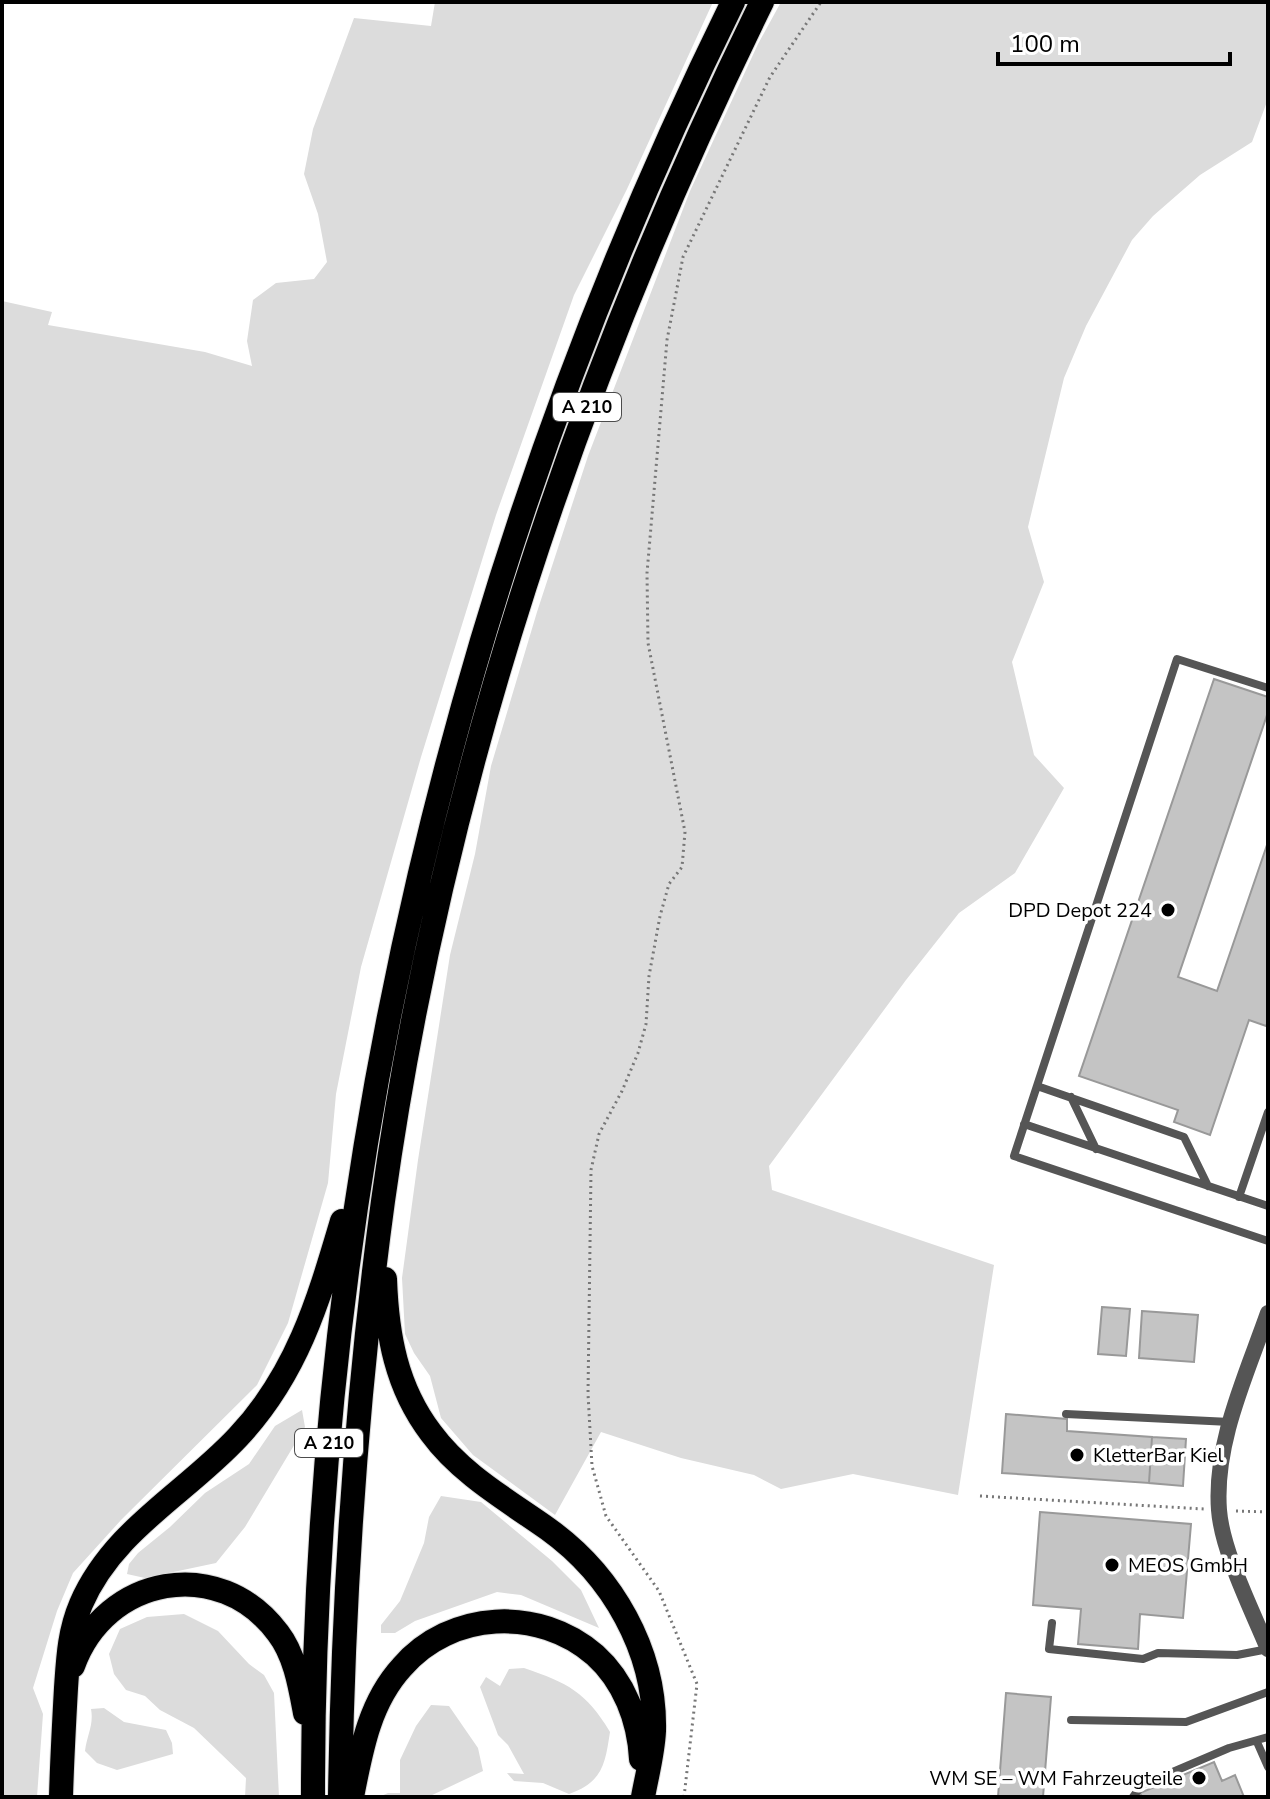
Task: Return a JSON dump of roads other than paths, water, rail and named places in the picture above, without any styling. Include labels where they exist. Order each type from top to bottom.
[{"type":"highway","name":"A 210","points":[[313,1797],[321,1556],[344,1293],[388,1018],[422,861],[469,681],[547,439],[600,297],[676,121],[733,2]]},
{"type":"highway","name":"A 210","points":[[340,1797],[348,1543],[361,1380],[384,1196],[412,1031],[456,828],[489,706],[559,481],[623,311],[695,144],[762,2]]},
{"type":"highway","points":[[61,1797],[67,1662],[73,1626],[81,1603],[104,1565],[146,1516],[213,1462],[238,1437],[257,1415],[291,1363],[314,1315],[369,1130]]},
{"type":"highway","points":[[384,1196],[388,1330],[405,1391],[445,1450],[480,1482],[570,1546],[600,1578],[624,1613],[646,1666],[654,1711],[654,1734],[643,1797]]},
{"type":"highway","points":[[67,1684],[75,1661],[97,1624],[127,1599],[174,1584],[226,1591],[260,1613],[288,1649],[313,1757]]},
{"type":"highway","points":[[352,1797],[375,1707],[395,1675],[422,1647],[442,1634],[467,1625],[493,1621],[538,1625],[561,1633],[595,1655],[613,1674],[632,1712],[639,1735],[643,1797]]},
{"type":"street","points":[[1268,1313],[1230,1422],[1222,1461],[1219,1510],[1227,1547],[1268,1649]]},
{"type":"lane","points":[[1268,688],[1177,659],[1014,1156],[1268,1241]]},
{"type":"lane","points":[[1037,1086],[1184,1137],[1208,1186]]},
{"type":"lane","points":[[1071,1097],[1096,1149]]},
{"type":"lane","points":[[1239,1197],[1266,1128],[1268,1112]]},
{"type":"lane","points":[[1024,1124],[1268,1206]]},
{"type":"lane","points":[[1066,1414],[1230,1422]]},
{"type":"lane","points":[[1052,1623],[1049,1649],[1143,1659],[1158,1653],[1237,1655],[1268,1649]]},
{"type":"lane","points":[[1071,1720],[1186,1722],[1268,1692]]},
{"type":"lane","points":[[1133,1797],[1142,1785],[1229,1748],[1268,1737]]},
{"type":"lane","points":[[1257,1742],[1268,1767]]},
{"type":"place","name":"DPD Depot 224","points":[[1168,910]]},
{"type":"place","name":"KletterBar Kiel","points":[[1077,1455]]},
{"type":"place","name":"MEOS GmbH","points":[[1112,1565]]},
{"type":"place","name":"WM SE – WM Fahrzeugteile","points":[[1199,1778]]}]
